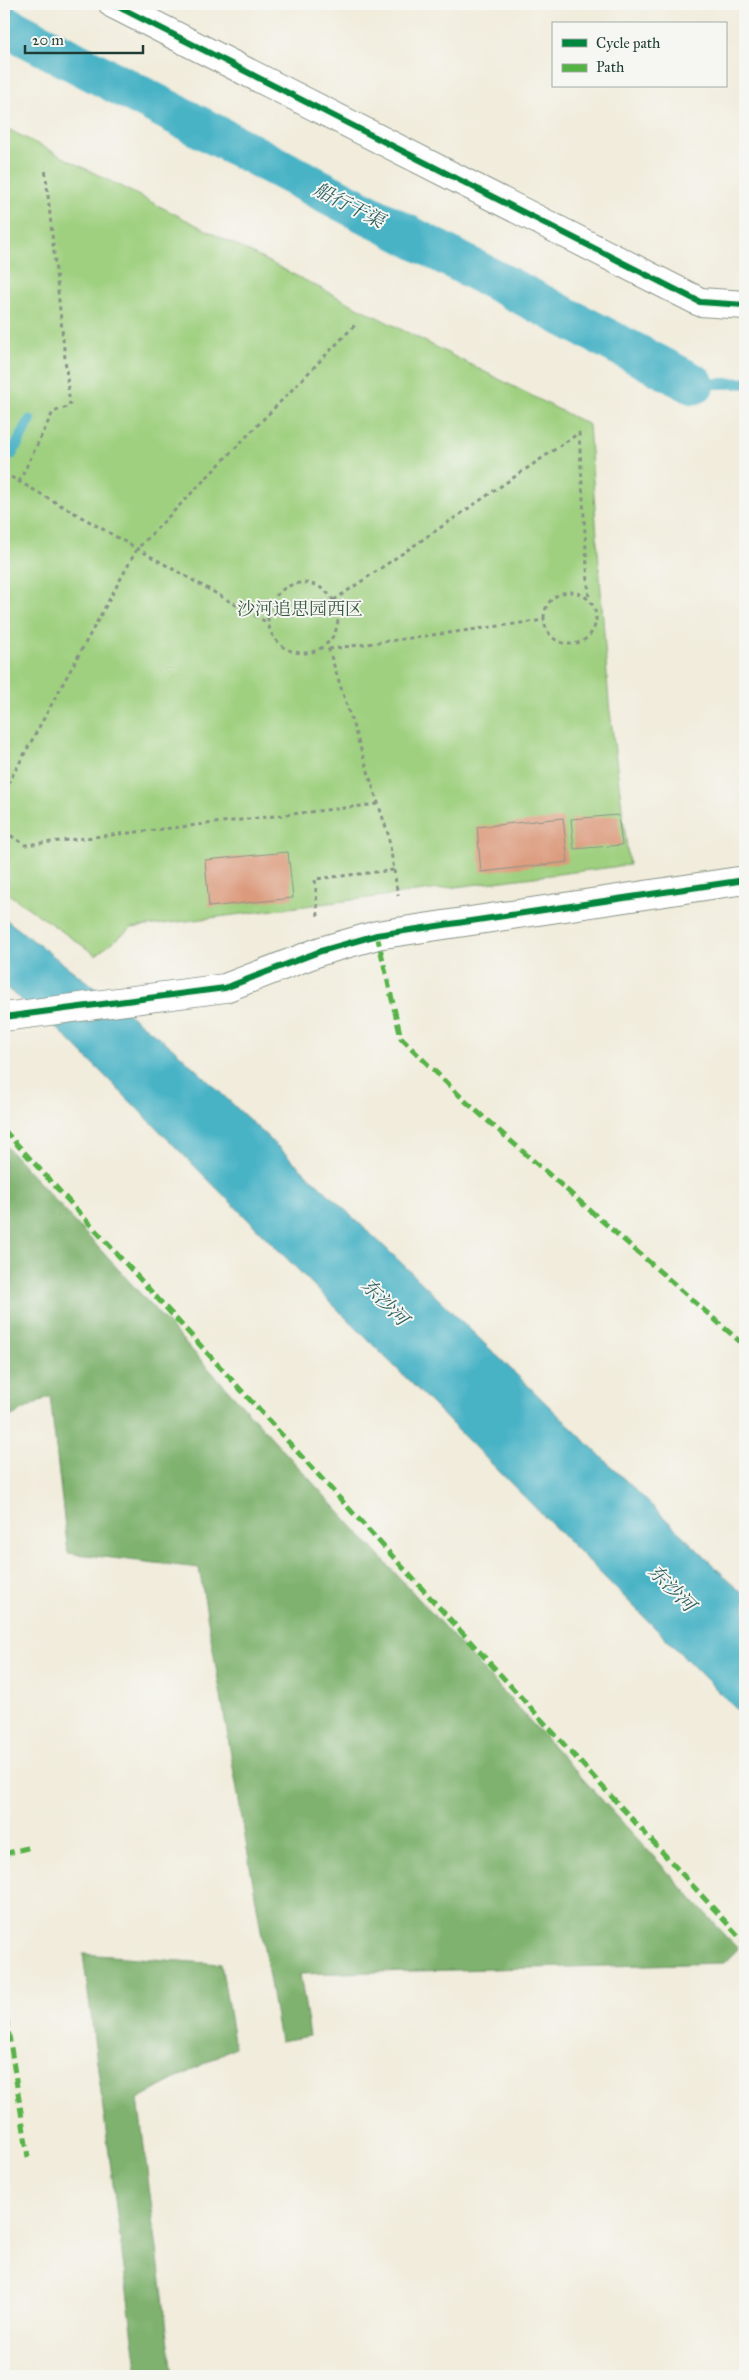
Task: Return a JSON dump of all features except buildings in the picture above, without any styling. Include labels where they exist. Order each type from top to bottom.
[{"type":"street","points":[[113,4],[700,302],[745,305]]},
{"type":"street","points":[[4,1017],[225,988],[321,951],[377,935],[745,880]]},
{"type":"path","points":[[19,482],[53,412],[70,406],[45,167]]},
{"type":"path","points":[[4,791],[137,549],[357,323]]},
{"type":"path","points":[[334,600],[579,433],[589,600],[596,613],[596,622],[588,638],[581,642],[572,645],[555,640],[549,634],[544,620],[549,602],[563,593],[580,594],[589,600]]},
{"type":"path","points":[[4,473],[268,623]]},
{"type":"path","points":[[291,584],[316,585],[326,591],[334,600],[338,612],[338,624],[334,635],[327,644],[318,650],[296,653],[277,642],[271,634],[268,623],[268,611],[273,599],[281,590],[291,584]]},
{"type":"path","points":[[329,648],[544,620]]},
{"type":"path","points":[[321,951],[315,879],[394,870],[388,834],[327,644]]},
{"type":"path","points":[[4,831],[25,845],[378,804]]},
{"type":"green space","name":"沙河追思园西区","points":[[4,127],[589,425],[609,703],[629,865],[131,928],[96,955],[4,891]]},
{"type":"green space","points":[[4,1144],[738,1949],[724,1963],[300,1974],[310,2036],[280,2041],[199,1568],[68,1553],[50,1396],[4,1420]]},
{"type":"green space","points":[[83,1954],[221,1964],[235,2047],[138,2099],[173,2376],[138,2376]]},
{"type":"water","name":"东沙河","points":[[4,918],[174,1049],[391,1253],[745,1596],[745,1718],[60,1031],[4,986]]},
{"type":"waterway","name":"船行干渠","points":[[4,25],[694,384]]},
{"type":"waterway","points":[[694,384],[745,383]]},
{"type":"waterway","points":[[12,454],[30,420]]},
{"type":"marked path","points":[[377,935],[401,1038],[464,1100],[745,1346]]},
{"type":"marked path","points":[[4,1130],[745,1943]]},
{"type":"marked path","points":[[4,1854],[31,1847]]},
{"type":"marked path","points":[[4,2003],[28,2157]]},
{"type":"cycle path","points":[[113,4],[700,302],[745,305]]},
{"type":"cycle path","points":[[4,1017],[225,988],[321,951],[377,935],[745,880]]}]
